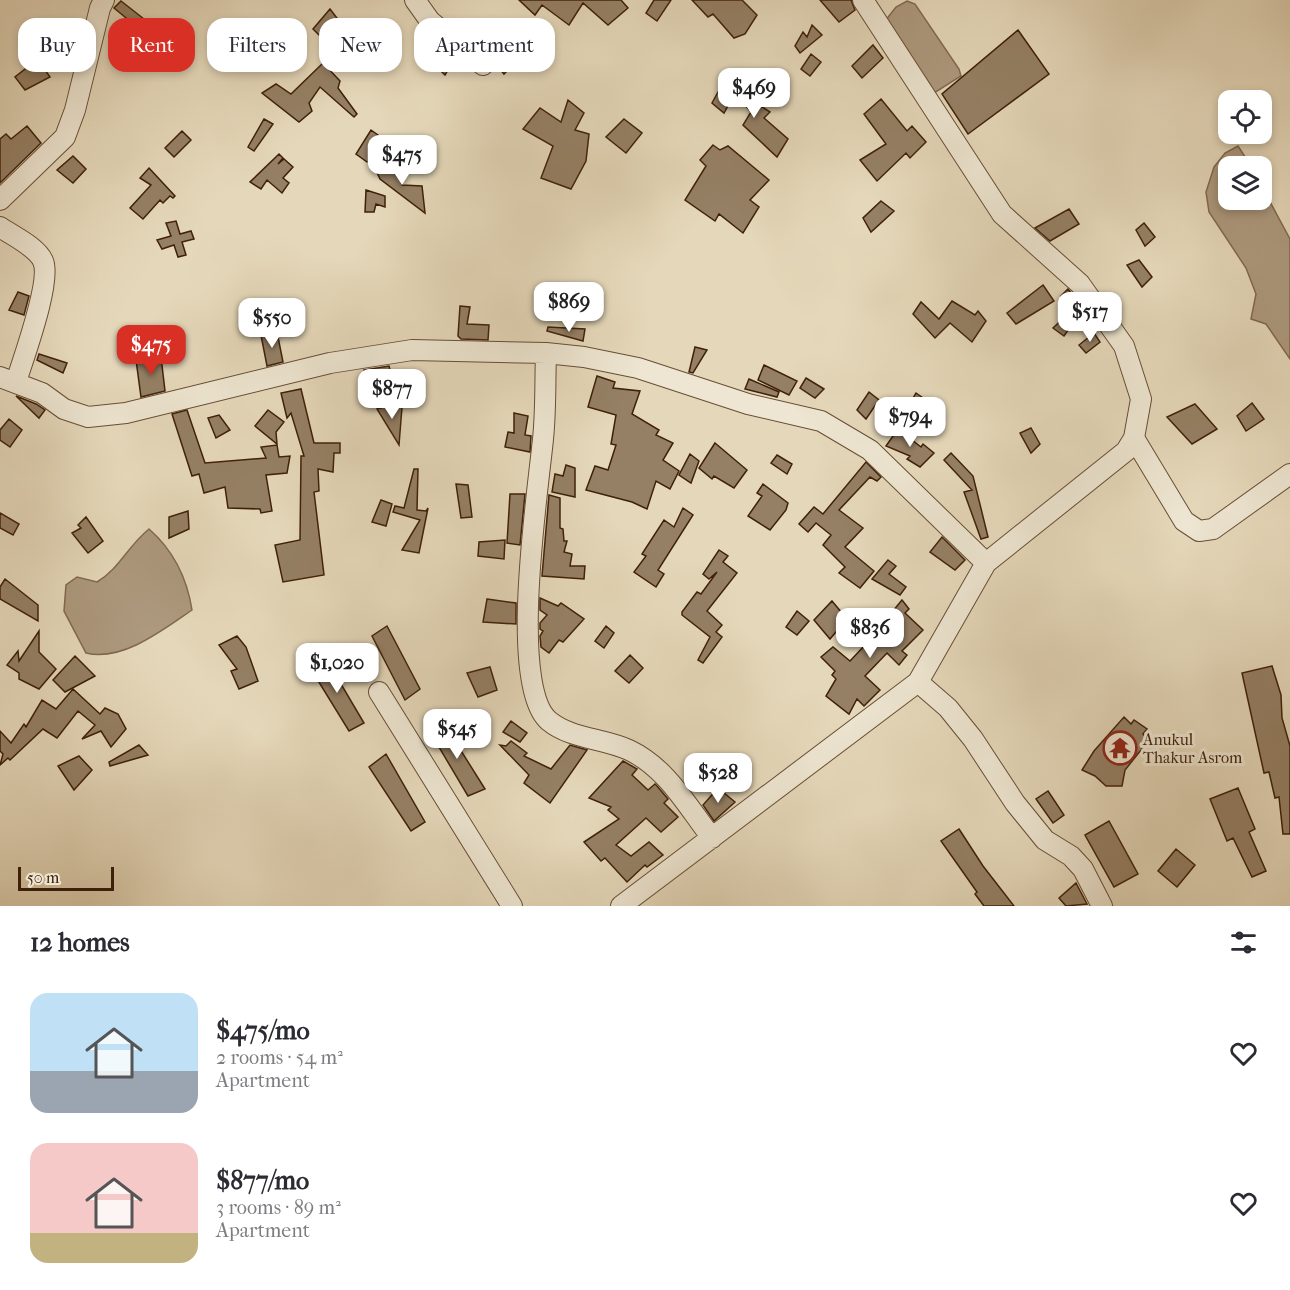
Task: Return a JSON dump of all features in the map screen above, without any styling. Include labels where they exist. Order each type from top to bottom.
[{"type":"street","points":[[0,200],[65,137],[75,110],[100,8],[104,0]]},
{"type":"street","points":[[415,0],[428,18]]},
{"type":"street","points":[[621,906],[918,682],[986,562],[1126,452],[1134,438],[1141,399],[1124,346],[1080,284],[1002,214],[863,0]]},
{"type":"street","points":[[0,227],[36,252],[43,259],[45,269],[36,323],[8,379],[42,393],[64,409],[88,417],[126,412],[330,363],[412,350],[546,352],[584,357],[638,368],[748,404],[821,421],[870,450],[986,562]]},
{"type":"street","points":[[546,352],[544,436],[534,521],[528,611],[532,679],[539,703],[546,719],[562,730],[584,737],[605,740],[645,759],[673,785],[712,838]]},
{"type":"street","points":[[1134,438],[1184,521],[1199,531],[1213,529],[1290,474]]},
{"type":"street","points":[[918,682],[954,716],[1015,803],[1045,840],[1065,851],[1083,869],[1102,906]]},
{"type":"street","points":[[379,692],[512,906]]},
{"type":"shaded area","points":[[907,1],[915,4],[959,69],[961,76],[931,95],[885,21],[896,7]]},
{"type":"shaded area","points":[[1238,146],[1244,156],[1223,156]]},
{"type":"shaded area","points":[[1218,162],[1218,210],[1272,210],[1272,206],[1290,239],[1290,359],[1266,324],[1251,319],[1256,294],[1246,268],[1209,212],[1206,192],[1214,167]]},
{"type":"shaded area","points":[[149,529],[158,537],[178,565],[187,587],[192,610],[155,635],[128,649],[100,655],[86,653],[64,611],[66,585],[77,577],[97,582],[112,570]]},
{"type":"building","points":[[519,0],[621,0],[628,8],[608,25],[583,3],[569,25],[542,5],[535,15]]},
{"type":"building","points":[[654,0],[671,0],[657,21],[646,13]]},
{"type":"building","points":[[692,0],[742,0],[757,15],[745,34],[734,38],[713,14],[708,17]]},
{"type":"building","points":[[820,0],[851,0],[855,10],[839,22]]},
{"type":"building","points":[[121,1],[143,18],[126,18],[114,8]]},
{"type":"building","points":[[330,9],[337,18],[322,18]]},
{"type":"building","points":[[319,22],[319,35],[313,29]]},
{"type":"building","points":[[812,25],[822,35],[800,53],[795,46],[803,32],[807,37]]},
{"type":"building","points":[[1018,30],[1049,74],[968,134],[942,94]]},
{"type":"building","points":[[873,45],[883,58],[862,78],[852,66]]},
{"type":"building","points":[[811,54],[821,62],[810,76],[801,69]]},
{"type":"building","points":[[319,67],[319,72],[332,72],[340,81],[338,88],[357,114],[354,117],[320,87],[309,103],[312,111],[299,122],[262,93],[276,84],[291,94]]},
{"type":"building","points":[[21,72],[46,72],[50,77],[25,90],[15,77]]},
{"type":"building","points":[[723,83],[748,98],[753,91],[762,100],[759,105],[770,112],[764,118],[788,139],[777,157],[743,125],[751,112],[735,93],[724,113],[712,103]]},
{"type":"building","points":[[881,99],[907,131],[912,126],[926,142],[910,158],[906,153],[877,181],[860,160],[886,144],[864,114]]},
{"type":"building","points":[[568,100],[584,113],[575,130],[589,134],[586,161],[571,189],[541,178],[553,146],[523,129],[540,108],[561,122]]},
{"type":"building","points":[[264,119],[273,124],[254,151],[248,147]]},
{"type":"building","points":[[624,119],[642,133],[626,153],[606,137]]},
{"type":"building","points":[[27,126],[41,143],[0,183],[0,139],[6,134],[11,139]]},
{"type":"building","points":[[371,130],[389,143],[374,166],[371,160],[367,162],[356,154]]},
{"type":"building","points":[[182,131],[191,140],[174,157],[165,148]]},
{"type":"building","points":[[713,145],[720,150],[728,146],[769,180],[750,200],[759,207],[743,233],[719,214],[715,221],[685,200],[706,166],[700,160]]},
{"type":"building","points":[[279,154],[283,158],[278,164],[284,159],[293,167],[283,178],[289,183],[282,193],[267,180],[261,189],[250,182]]},
{"type":"building","points":[[73,156],[86,169],[73,183],[57,170]]},
{"type":"building","points":[[395,165],[402,185],[422,186],[425,213],[380,179],[375,168]]},
{"type":"building","points":[[149,168],[175,196],[173,198],[170,196],[163,203],[160,200],[143,219],[130,208],[151,185],[140,178]]},
{"type":"building","points":[[366,190],[385,196],[385,207],[376,204],[374,212],[365,212]]},
{"type":"building","points":[[881,201],[894,211],[871,232],[863,218]]},
{"type":"building","points":[[1069,209],[1079,224],[1050,241],[1035,228]]},
{"type":"building","points":[[176,221],[180,234],[191,231],[194,239],[182,242],[186,255],[178,257],[174,245],[162,249],[157,240],[171,236],[166,223]]},
{"type":"building","points":[[1144,223],[1155,237],[1145,246],[1136,230]]},
{"type":"building","points":[[1139,260],[1152,277],[1142,287],[1127,265]]},
{"type":"building","points":[[1043,285],[1054,301],[1016,324],[1007,313]]},
{"type":"building","points":[[1068,289],[1091,320],[1086,324],[1061,296]]},
{"type":"building","points":[[18,292],[29,296],[24,315],[9,310]]},
{"type":"building","points":[[952,301],[975,315],[978,311],[986,321],[972,342],[950,323],[935,338],[913,314],[921,302],[939,319]]},
{"type":"building","points":[[460,306],[470,307],[467,324],[489,325],[488,340],[461,339],[458,336]]},
{"type":"building","points":[[1066,316],[1073,323],[1064,336],[1053,328]]},
{"type":"building","points":[[548,327],[585,329],[583,341],[547,331]]},
{"type":"building","points":[[277,332],[283,362],[267,366],[261,335]]},
{"type":"building","points":[[1094,333],[1100,342],[1086,353],[1079,345]]},
{"type":"building","points":[[695,347],[707,350],[693,373],[689,372]]},
{"type":"building","points":[[39,354],[67,363],[63,373],[37,360]]},
{"type":"building","points":[[161,357],[165,391],[141,397],[136,360]]},
{"type":"building","points":[[764,365],[797,381],[789,395],[758,380]]},
{"type":"building","points":[[389,366],[393,381],[368,387],[364,370]]},
{"type":"building","points":[[597,376],[615,382],[613,388],[640,391],[632,414],[659,430],[656,435],[673,443],[663,460],[679,471],[670,489],[656,481],[647,509],[632,502],[586,490],[595,466],[608,470],[616,445],[611,444],[616,415],[588,407]]},
{"type":"building","points":[[806,378],[824,389],[815,398],[800,388]]},
{"type":"building","points":[[749,379],[779,392],[777,397],[745,389]]},
{"type":"building","points":[[301,389],[314,443],[340,443],[340,453],[334,453],[333,472],[318,469],[319,491],[314,492],[324,575],[283,582],[275,545],[300,540],[301,456],[304,456],[291,413],[287,418],[281,393]]},
{"type":"building","points":[[869,392],[879,400],[866,419],[857,410]]},
{"type":"building","points":[[916,393],[930,403],[913,424],[903,415]]},
{"type":"building","points":[[16,396],[36,404],[45,410],[39,418]]},
{"type":"building","points":[[1252,403],[1264,419],[1246,431],[1237,416]]},
{"type":"building","points":[[1195,404],[1217,429],[1192,444],[1167,417]]},
{"type":"building","points":[[388,406],[402,407],[399,445],[377,409]]},
{"type":"building","points":[[187,410],[205,463],[266,458],[261,447],[277,445],[279,457],[290,456],[287,473],[266,475],[272,511],[261,513],[260,509],[228,508],[225,487],[204,493],[199,474],[192,476],[172,414]]},
{"type":"building","points":[[268,410],[284,422],[276,432],[277,444],[255,426]]},
{"type":"building","points":[[514,413],[528,416],[525,435],[531,436],[530,452],[505,447],[508,432],[514,433]]},
{"type":"building","points":[[219,415],[230,430],[216,438],[208,418]]},
{"type":"building","points":[[9,419],[22,430],[10,447],[0,440],[0,430]]},
{"type":"building","points":[[1031,428],[1040,444],[1031,453],[1020,433]]},
{"type":"building","points":[[898,429],[921,447],[923,444],[934,453],[920,467],[907,459],[910,456],[886,446]]},
{"type":"building","points":[[715,443],[747,470],[734,488],[714,476],[712,479],[699,468]]},
{"type":"building","points":[[951,453],[973,476],[988,537],[981,539],[964,492],[972,490],[944,460]]},
{"type":"building","points":[[690,454],[699,461],[691,483],[679,475]]},
{"type":"building","points":[[777,455],[792,464],[787,474],[771,463]]},
{"type":"building","points":[[866,462],[881,477],[877,481],[870,477],[839,510],[863,528],[845,547],[874,571],[860,588],[839,573],[845,567],[823,545],[831,535],[816,523],[808,532],[799,524],[814,507],[823,514]]},
{"type":"building","points":[[566,465],[575,468],[575,497],[552,492],[555,474],[563,476]]},
{"type":"building","points":[[414,469],[418,469],[417,510],[426,511],[428,508],[419,553],[402,550],[420,520],[393,512],[395,506],[404,508]]},
{"type":"building","points":[[456,484],[468,485],[472,517],[461,518]]},
{"type":"building","points":[[763,484],[788,503],[786,510],[770,530],[748,516],[762,496],[757,493]]},
{"type":"building","points":[[510,494],[525,494],[520,545],[507,543]]},
{"type":"building","points":[[549,495],[560,498],[560,528],[563,529],[564,541],[567,541],[564,552],[572,554],[570,566],[585,566],[584,579],[542,576]]},
{"type":"building","points":[[381,500],[392,504],[386,526],[372,522]]},
{"type":"building","points":[[683,508],[693,515],[658,570],[664,574],[656,587],[634,572],[646,556],[642,554],[664,520],[674,527]]},
{"type":"building","points":[[188,511],[189,529],[169,538],[169,517]]},
{"type":"building","points":[[0,513],[19,524],[13,535],[0,528]]},
{"type":"building","points":[[86,517],[103,541],[88,553],[72,533],[81,528],[78,525]]},
{"type":"building","points":[[942,537],[965,560],[955,570],[930,552]]},
{"type":"building","points":[[505,540],[504,559],[478,556],[479,542]]},
{"type":"building","points":[[719,550],[728,556],[723,562],[737,573],[707,611],[722,625],[716,632],[722,637],[703,663],[698,660],[710,637],[682,615],[682,612],[697,592],[701,594],[717,572],[709,579],[703,574]]},
{"type":"building","points":[[888,560],[896,566],[889,574],[906,587],[900,595],[872,579]]},
{"type":"building","points":[[5,579],[38,605],[38,621],[0,599],[0,587]]},
{"type":"building","points":[[540,598],[558,606],[561,603],[584,619],[563,642],[559,640],[549,653],[541,647],[540,636],[543,631],[540,629],[540,623],[547,615],[540,610]]},
{"type":"building","points":[[487,599],[516,603],[516,624],[483,622]]},
{"type":"building","points":[[902,600],[909,609],[905,613],[923,630],[902,651],[907,655],[899,665],[887,653],[865,676],[880,690],[864,706],[857,699],[849,714],[826,696],[836,679],[832,675],[835,671],[821,657],[833,647],[850,661],[881,628],[874,621],[882,611],[888,617]]},
{"type":"building","points":[[832,601],[847,619],[830,639],[814,620]]},
{"type":"building","points":[[797,611],[809,621],[797,635],[786,627]]},
{"type":"building","points":[[387,626],[420,689],[405,700],[372,636]]},
{"type":"building","points":[[606,626],[614,633],[604,648],[595,641]]},
{"type":"building","points":[[39,631],[39,652],[56,669],[39,689],[19,679],[19,673],[7,665],[18,651],[19,661]]},
{"type":"building","points":[[237,636],[246,647],[258,681],[239,689],[231,671],[237,669],[219,645]]},
{"type":"building","points":[[630,655],[643,668],[629,683],[615,671]]},
{"type":"building","points":[[75,656],[95,676],[65,692],[53,680]]},
{"type":"building","points":[[325,657],[364,723],[349,731],[309,666]]},
{"type":"building","points":[[1272,666],[1281,695],[1282,718],[1290,746],[1290,834],[1283,834],[1279,797],[1275,798],[1269,772],[1264,773],[1242,673]]},
{"type":"building","points":[[490,667],[497,690],[478,697],[467,673]]},
{"type":"building","points":[[73,689],[100,714],[105,708],[118,714],[126,729],[111,747],[101,731],[82,739],[95,725],[78,711],[57,738],[43,729],[10,760],[8,758],[0,765],[3,754],[0,751],[0,731],[11,743],[24,724],[26,727],[42,700],[56,709]]},
{"type":"building","name":"Anukul Thakur Asrom","points":[[1124,717],[1131,724],[1134,720],[1147,729],[1143,734],[1150,742],[1125,770],[1122,786],[1106,786],[1095,776],[1082,770],[1094,751]]},
{"type":"building","points":[[511,721],[527,733],[520,742],[503,732]]},
{"type":"building","points":[[443,722],[485,789],[468,796],[430,732]]},
{"type":"building","points":[[511,741],[527,753],[524,756],[551,769],[570,745],[587,750],[550,803],[524,783],[529,775],[500,745],[506,746]]},
{"type":"building","points":[[139,745],[148,755],[110,766],[109,762]]},
{"type":"building","points":[[386,754],[425,822],[411,831],[369,767]]},
{"type":"building","points":[[79,756],[92,770],[74,790],[58,766]]},
{"type":"building","points":[[623,761],[637,769],[632,775],[648,790],[655,784],[657,786],[668,799],[664,803],[678,817],[661,832],[646,818],[616,845],[631,856],[649,842],[663,855],[647,867],[645,865],[627,882],[605,858],[601,861],[584,842],[619,819],[608,810],[611,807],[589,798]]},
{"type":"building","points":[[718,788],[735,802],[714,821],[703,805]]},
{"type":"building","points":[[1238,788],[1255,829],[1249,832],[1266,871],[1252,877],[1233,838],[1227,841],[1210,799]]},
{"type":"building","points":[[1048,791],[1064,815],[1053,823],[1036,799]]},
{"type":"building","points":[[1109,821],[1138,874],[1114,887],[1085,835]]},
{"type":"building","points":[[959,829],[983,866],[1014,906],[984,906],[975,894],[977,892],[941,841]]},
{"type":"building","points":[[1176,849],[1195,865],[1177,887],[1158,871]]},
{"type":"building","points":[[1076,883],[1087,904],[1066,906],[1059,898]]},
{"type":"place","name":"Anukul Thakur Asrom","points":[[1120,748]]}]
